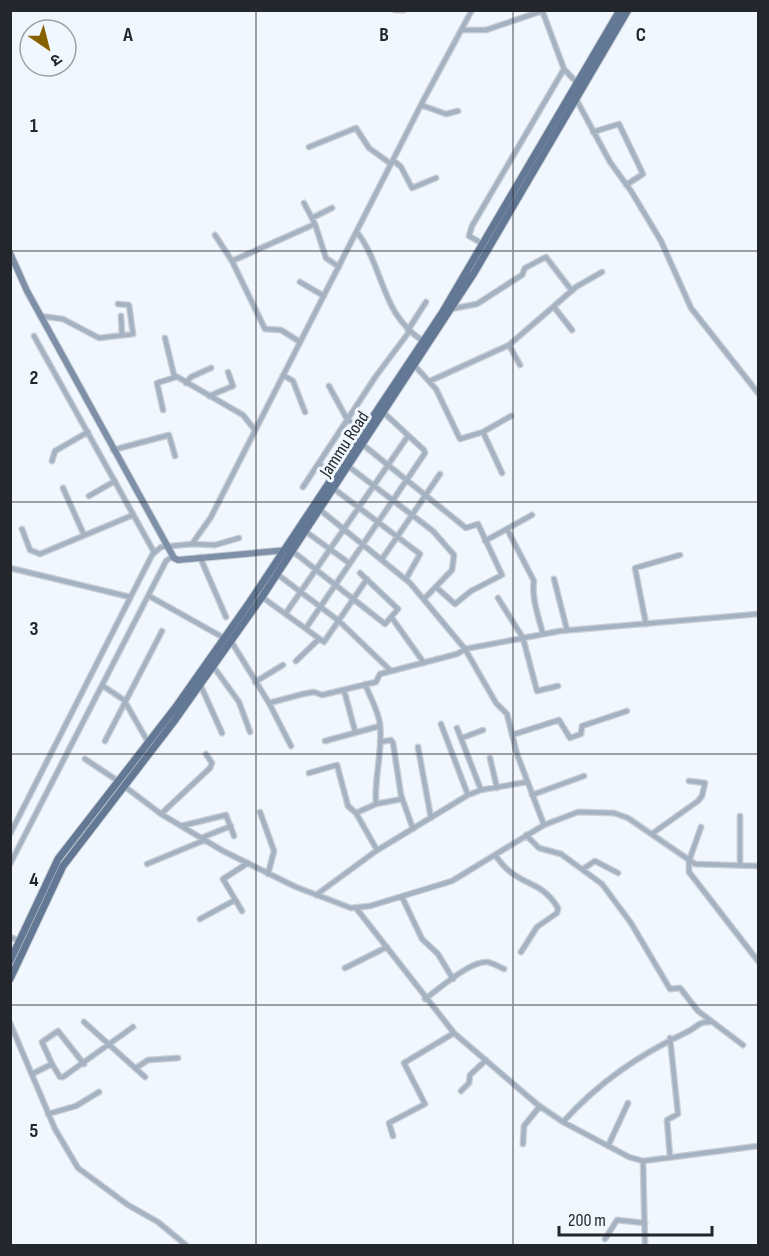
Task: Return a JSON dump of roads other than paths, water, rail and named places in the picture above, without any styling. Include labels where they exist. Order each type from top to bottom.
[{"type":"main road","points":[[10,961],[58,859],[227,640],[283,549],[423,340],[477,241],[577,83],[620,10]]},
{"type":"main road","name":"Jammu Road","points":[[10,979],[58,876],[213,666],[227,640],[262,597],[384,412],[505,223],[628,10]]},
{"type":"street","points":[[394,10],[404,10]]},
{"type":"street","points":[[191,544],[211,517],[471,11]]},
{"type":"street","points":[[463,30],[486,30],[542,11],[564,69],[577,83]]},
{"type":"street","points":[[477,241],[468,235],[472,226],[564,69]]},
{"type":"street","points":[[576,99],[609,162],[626,184],[662,243],[691,308],[759,393]]},
{"type":"street","points":[[421,105],[446,114],[458,111]]},
{"type":"street","points":[[593,132],[619,124],[643,174],[626,184]]},
{"type":"street","points":[[309,147],[356,128],[369,148],[401,166],[411,188],[436,178]]},
{"type":"street","points":[[304,202],[315,224],[326,258],[339,267]]},
{"type":"street","points":[[312,218],[332,208]]},
{"type":"street","points":[[232,261],[315,224]]},
{"type":"street","points":[[357,232],[394,314],[410,332],[423,340]]},
{"type":"street","points":[[215,235],[232,261],[265,329],[281,330],[300,342]]},
{"type":"street","points":[[10,253],[40,316],[114,450],[164,551],[166,561],[10,864]]},
{"type":"street","points":[[451,309],[477,304],[522,275],[525,268],[546,258],[572,291]]},
{"type":"street","points":[[430,381],[509,345],[572,291],[603,272]]},
{"type":"street","points":[[300,282],[324,296]]},
{"type":"street","points":[[303,487],[410,332],[426,302]]},
{"type":"street","points":[[40,316],[63,319],[99,338],[133,334],[135,331],[129,304],[118,304]]},
{"type":"street","points":[[554,307],[572,330]]},
{"type":"street","points":[[122,316],[122,335]]},
{"type":"street","points":[[34,336],[133,515],[164,551],[178,560],[291,550],[384,624],[392,618],[398,608],[360,573]]},
{"type":"street","points":[[165,338],[176,377],[243,415],[255,430]]},
{"type":"street","points":[[509,345],[520,365]]},
{"type":"street","points":[[414,365],[430,381],[460,439],[483,432],[511,416]]},
{"type":"street","points":[[186,383],[191,377],[211,368]]},
{"type":"street","points":[[209,396],[233,385],[228,372]]},
{"type":"street","points":[[283,375],[293,381],[305,412]]},
{"type":"street","points":[[163,410],[157,383],[176,377]]},
{"type":"street","points":[[329,386],[350,422],[361,430]]},
{"type":"street","points":[[306,628],[425,452],[384,412]]},
{"type":"street","points":[[52,461],[55,451],[88,432]]},
{"type":"street","points":[[483,432],[502,473]]},
{"type":"street","points":[[114,450],[169,435],[175,456]]},
{"type":"street","points":[[286,614],[408,436]]},
{"type":"street","points":[[362,444],[407,478],[466,528],[478,524],[502,575],[471,591],[455,604],[436,587]]},
{"type":"street","points":[[319,465],[334,473]]},
{"type":"street","points":[[348,466],[437,535],[454,555],[452,570],[425,598]]},
{"type":"street","points":[[382,559],[440,474]]},
{"type":"street","points":[[89,496],[115,481]]},
{"type":"street","points":[[63,488],[84,535]]},
{"type":"street","points":[[333,488],[420,555],[406,579]]},
{"type":"street","points":[[319,508],[406,579],[425,598],[465,649],[496,703],[507,714],[527,782],[544,825]]},
{"type":"street","points":[[22,529],[30,550],[38,554],[133,515]]},
{"type":"street","points":[[485,541],[532,515]]},
{"type":"street","points":[[507,529],[534,581],[532,589],[537,600],[535,607],[543,634]]},
{"type":"street","points":[[305,531],[349,563]]},
{"type":"street","points":[[10,834],[30,800],[130,597],[164,551],[191,544],[215,544],[239,538]]},
{"type":"street","points":[[646,624],[635,568],[639,564],[680,555]]},
{"type":"street","points":[[200,557],[226,617]]},
{"type":"street","points":[[10,568],[130,597]]},
{"type":"street","points":[[277,574],[339,621],[391,671]]},
{"type":"street","points":[[262,597],[325,642],[367,579]]},
{"type":"street","points":[[554,579],[567,630]]},
{"type":"street","points":[[149,596],[227,640],[269,703],[291,746]]},
{"type":"street","points":[[498,597],[523,638],[537,691],[558,686]]},
{"type":"street","points":[[269,703],[314,692],[322,695],[376,682],[379,674],[457,654],[465,649],[543,634],[759,614]]},
{"type":"street","points":[[392,618],[424,663]]},
{"type":"street","points":[[105,741],[162,632]]},
{"type":"street","points":[[296,661],[319,639]]},
{"type":"street","points":[[255,682],[283,665]]},
{"type":"street","points":[[213,666],[239,702],[250,732]]},
{"type":"street","points":[[200,684],[222,733]]},
{"type":"street","points":[[365,684],[380,726],[381,742],[374,786],[376,804]]},
{"type":"street","points":[[103,686],[126,703],[148,742]]},
{"type":"street","points":[[344,690],[355,731]]},
{"type":"street","points":[[512,735],[559,720],[570,738],[581,734],[582,726],[627,711]]},
{"type":"street","points":[[441,724],[468,795]]},
{"type":"street","points":[[325,741],[380,726]]},
{"type":"street","points":[[457,728],[481,790]]},
{"type":"street","points":[[462,738],[483,730]]},
{"type":"street","points":[[381,742],[391,740],[393,743],[402,799],[413,829]]},
{"type":"street","points":[[418,747],[431,818]]},
{"type":"street","points":[[161,814],[210,768],[212,763],[206,754]]},
{"type":"street","points":[[490,758],[497,788]]},
{"type":"street","points":[[85,759],[118,781]]},
{"type":"street","points":[[309,773],[337,765],[348,806],[356,813],[377,850]]},
{"type":"street","points":[[532,795],[584,776]]},
{"type":"street","points":[[653,833],[689,809],[702,796],[705,782],[689,781]]},
{"type":"street","points":[[316,896],[377,850],[468,795],[481,790],[527,782]]},
{"type":"street","points":[[124,786],[161,814],[268,874],[316,896],[356,908],[402,897],[452,881],[544,825],[578,812],[594,811],[628,818],[653,833],[689,861],[701,865],[759,866]]},
{"type":"street","points":[[356,813],[376,804],[402,799]]},
{"type":"street","points":[[30,800],[40,804]]},
{"type":"street","points":[[260,812],[274,851],[268,874]]},
{"type":"street","points":[[181,826],[226,815],[234,836]]},
{"type":"street","points":[[740,816],[740,864]]},
{"type":"street","points":[[147,864],[231,826]]},
{"type":"street","points":[[701,827],[689,861],[689,872],[759,961]]},
{"type":"street","points":[[526,835],[539,848],[561,854],[583,868],[617,902],[667,986],[671,990],[680,988],[692,1005],[743,1045]]},
{"type":"street","points":[[495,855],[510,872],[542,889],[558,908],[557,913],[536,930],[521,952]]},
{"type":"street","points":[[583,868],[595,861],[618,873]]},
{"type":"street","points":[[242,911],[223,878],[248,863]]},
{"type":"street","points":[[402,897],[422,939],[438,954],[453,979]]},
{"type":"street","points":[[200,919],[235,900]]},
{"type":"street","points":[[356,908],[425,999],[454,1033],[540,1106],[563,1122],[629,1157],[643,1161],[759,1146]]},
{"type":"street","points":[[10,937],[20,941]]},
{"type":"street","points":[[345,968],[387,947]]},
{"type":"street","points":[[425,999],[453,979],[487,962],[504,969]]},
{"type":"street","points":[[84,1022],[145,1077]]},
{"type":"street","points":[[563,1122],[598,1085],[670,1038],[688,1032],[699,1022],[711,1022]]},
{"type":"street","points":[[10,1023],[48,1114],[81,1172],[128,1205],[158,1222],[187,1245]]},
{"type":"street","points":[[84,1064],[58,1031],[42,1042],[52,1064],[62,1078],[84,1064],[111,1045],[133,1027]]},
{"type":"street","points":[[393,1136],[388,1124],[425,1104],[404,1063],[454,1033]]},
{"type":"street","points":[[670,1038],[678,1115],[667,1120],[670,1157]]},
{"type":"street","points":[[136,1068],[148,1060],[178,1058]]},
{"type":"street","points":[[461,1091],[469,1083],[470,1075],[486,1060]]},
{"type":"street","points":[[32,1074],[52,1064]]},
{"type":"street","points":[[48,1114],[76,1106],[99,1092]]},
{"type":"street","points":[[608,1146],[628,1103]]},
{"type":"street","points":[[523,1144],[524,1126],[540,1106]]},
{"type":"street","points":[[643,1161],[645,1245]]},
{"type":"street","points":[[605,1239],[617,1220],[645,1223]]}]
